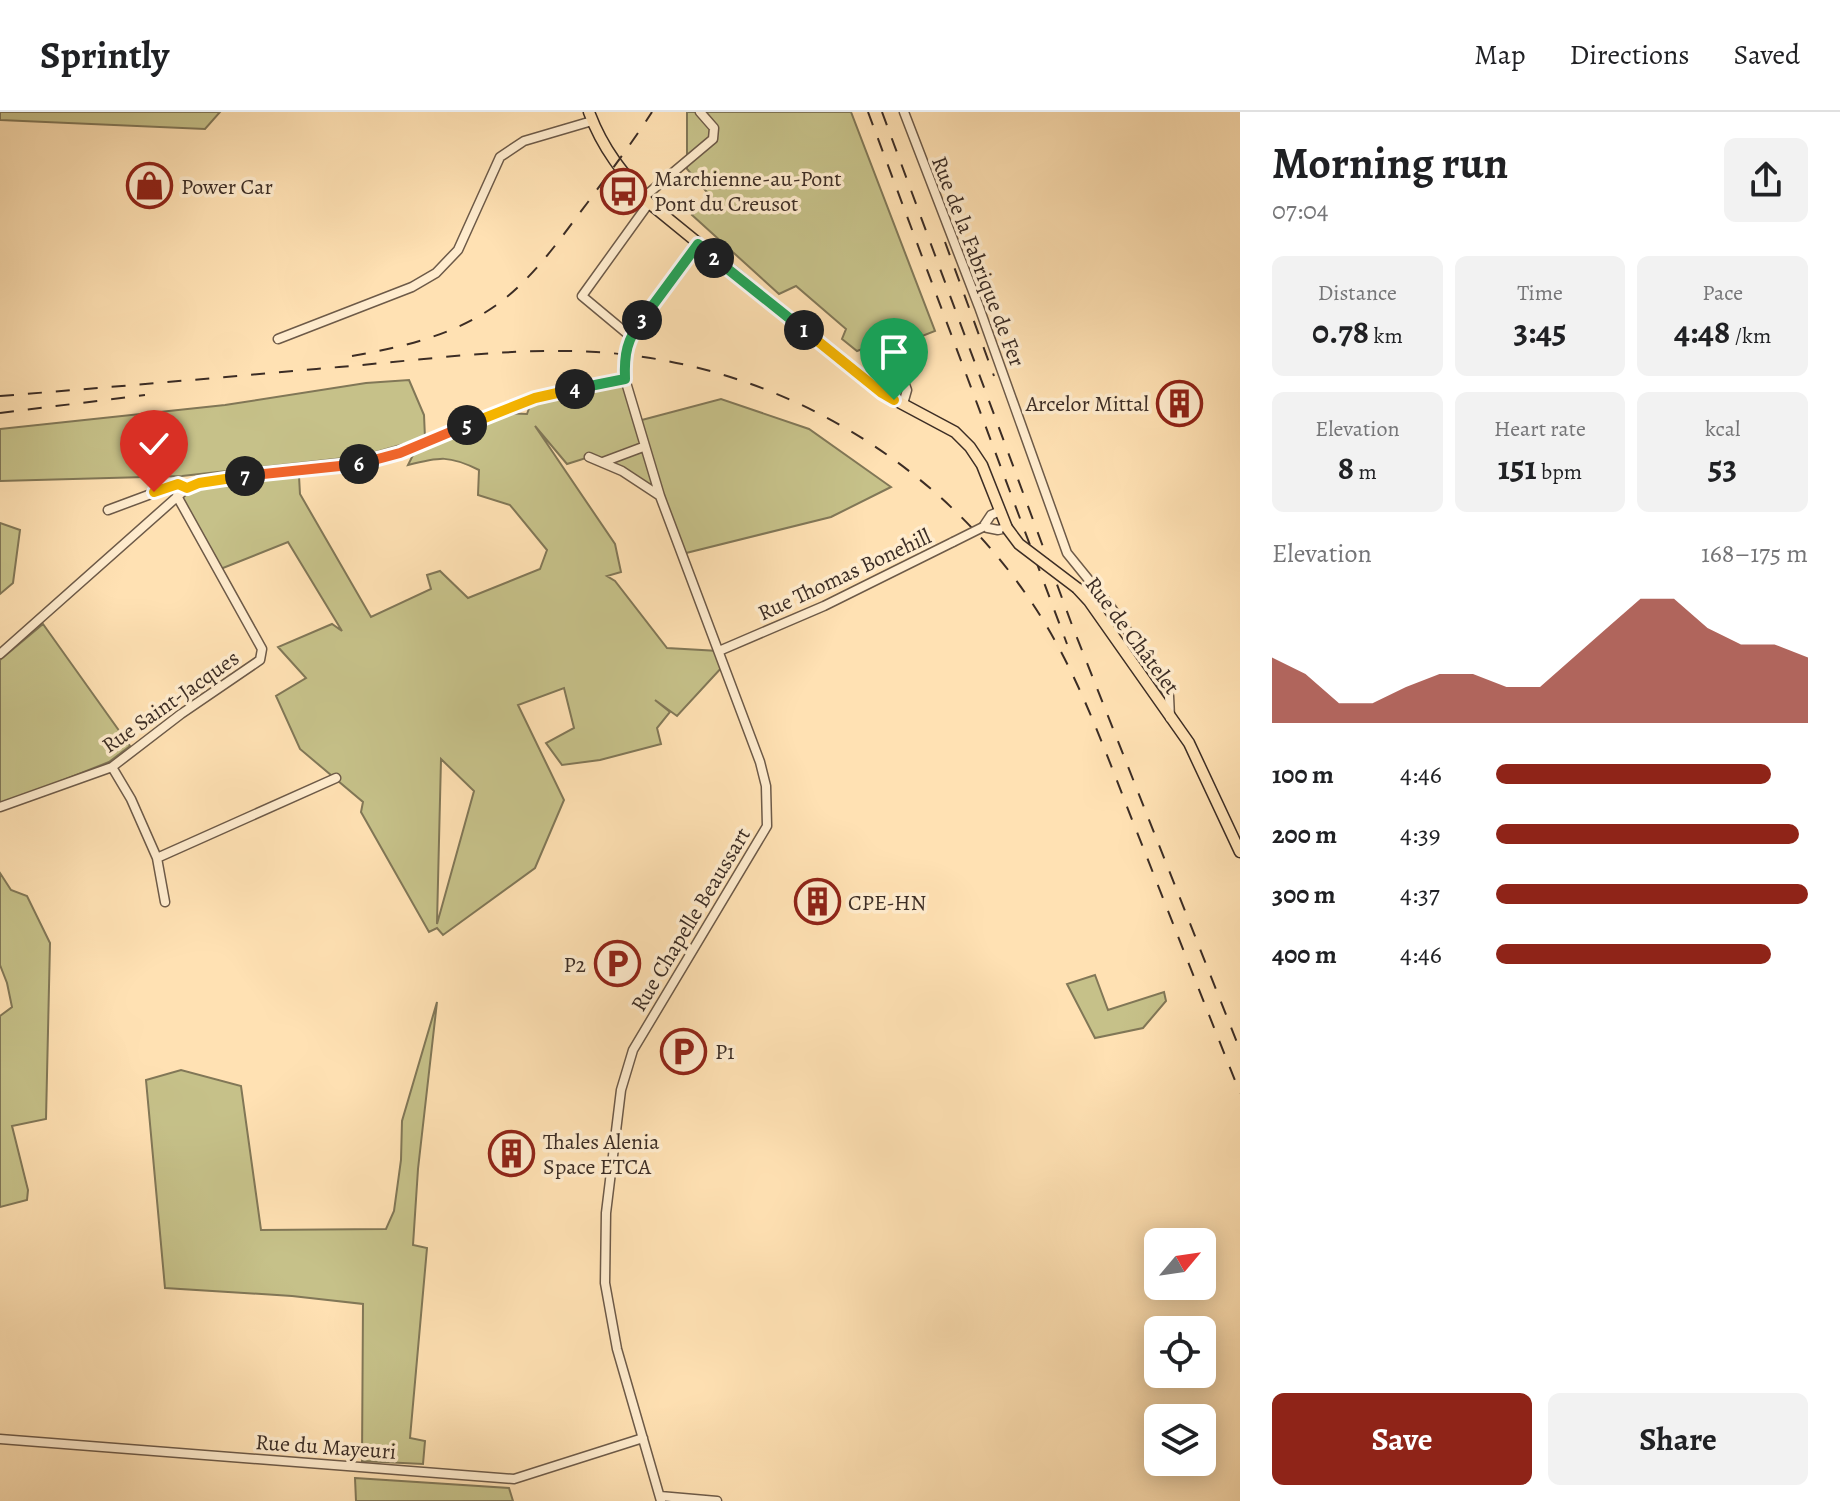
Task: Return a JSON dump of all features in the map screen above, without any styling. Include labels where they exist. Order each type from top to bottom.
[{"type":"main road","name":"Rue de Châtelet","points":[[590,116],[618,169],[646,200],[882,393],[955,432],[970,447],[982,465],[1007,528],[1025,550],[1077,588],[1089,601],[1189,743],[1240,852]]},
{"type":"street","points":[[630,336],[582,296],[646,200],[713,139],[714,128],[700,112]]},
{"type":"street","name":"Rue de la Fabrique de Fer","points":[[904,112],[979,307],[1067,553],[1143,653],[1169,696],[1170,719]]},
{"type":"street","points":[[278,339],[412,287],[436,273],[458,250],[494,166],[506,152],[527,140],[590,116]]},
{"type":"street","name":"Rue Chapelle Beaussart","points":[[661,1499],[617,1349],[605,1283],[606,1213],[621,1090],[633,1050],[767,826],[766,786],[760,762],[660,496],[625,379],[624,356],[630,336],[698,244]]},
{"type":"street","points":[[894,354],[907,390],[903,404]]},
{"type":"street","points":[[0,654],[187,488],[227,477],[342,467],[375,461],[535,398],[625,379]]},
{"type":"street","points":[[603,463],[643,447]]},
{"type":"street","points":[[589,457],[622,471],[660,496]]},
{"type":"street","points":[[108,510],[178,484],[187,488]]},
{"type":"street","name":"Rue Saint-Jacques","points":[[0,807],[112,767],[181,714],[260,660],[262,649],[177,496]]},
{"type":"street","name":"Rue Thomas Bonehill","points":[[719,651],[824,606],[953,542],[983,527],[991,515],[1000,511]]},
{"type":"street","name":"Rue Thomas Bonehill","points":[[983,527],[1007,528]]},
{"type":"street","points":[[112,767],[131,799],[157,858],[165,902]]},
{"type":"street","points":[[157,858],[336,778]]},
{"type":"street","name":"Rue du Mayeuri","points":[[0,1439],[514,1479],[643,1438]]},
{"type":"street","points":[[661,1499],[717,1501]]},
{"type":"shaded area","points":[[0,112],[220,112],[205,129],[0,120]]},
{"type":"shaded area","points":[[687,112],[851,112],[935,331],[892,348],[873,345],[857,351],[842,339],[846,329],[796,286],[779,294],[692,215],[712,198],[687,169]]},
{"type":"shaded area","points":[[625,379],[638,421],[721,399],[809,429],[891,487],[831,517],[682,554],[660,493],[589,457],[567,464],[535,426],[615,544],[621,572],[607,576],[615,581],[667,648],[719,651],[724,665],[677,716],[655,700],[670,712],[657,728],[661,744],[600,760],[562,765],[546,743],[574,728],[564,688],[518,705],[564,800],[535,868],[443,935],[437,928],[429,932],[361,812],[363,802],[300,749],[276,696],[306,678],[278,647],[332,624],[342,631],[288,542],[218,570],[177,496],[232,477],[299,476],[300,494],[371,617],[431,589],[427,575],[440,571],[468,598],[540,569],[547,550],[510,505],[478,495],[479,470],[444,459],[408,465],[414,453],[505,413],[527,414],[532,400]],"holes":[[[441,759],[474,791],[437,924]]]},
{"type":"shaded area","points":[[409,380],[424,415],[425,438],[362,456],[182,476],[0,481],[0,429],[225,405],[366,383]]},
{"type":"shaded area","points":[[0,523],[20,530],[13,583],[0,594]]},
{"type":"shaded area","points":[[43,624],[130,746],[109,762],[0,805],[0,660]]},
{"type":"shaded area","points":[[0,873],[11,890],[27,896],[50,943],[46,1119],[12,1126],[28,1190],[27,1200],[0,1207],[0,1016],[12,1007],[0,965]]},
{"type":"shaded area","points":[[1095,975],[1108,1010],[1164,992],[1166,1001],[1143,1028],[1095,1038],[1067,984]]},
{"type":"shaded area","points":[[437,1002],[418,1169],[413,1245],[427,1248],[410,1438],[425,1441],[423,1464],[362,1461],[363,1304],[165,1288],[146,1080],[181,1070],[241,1086],[261,1230],[386,1229],[394,1211],[401,1160],[402,1121]]},
{"type":"shaded area","points":[[355,1478],[509,1488],[513,1501],[356,1501]]},
{"type":"railway","points":[[352,356],[444,333],[479,316],[509,295],[556,244],[652,112]]},
{"type":"railway","points":[[868,112],[1067,644]]},
{"type":"railway","points":[[882,112],[1072,625],[1240,1050]]},
{"type":"railway","points":[[945,242],[994,376]]},
{"type":"railway","points":[[0,396],[468,355],[532,351],[596,352],[664,360],[731,377],[794,402],[854,433],[910,472],[961,517],[1007,568],[1046,625],[1094,722],[1240,1093]]},
{"type":"railway","points":[[0,413],[145,395]]},
{"type":"place","name":"Power Car","points":[[150,186]]},
{"type":"place","name":"Marchienne-au-Pont Pont du Creusot","points":[[623,191]]},
{"type":"place","name":"Arcelor Mittal","points":[[1180,403]]},
{"type":"place","name":"CPE-HN","points":[[817,902]]},
{"type":"place","name":"P2","points":[[617,964]]},
{"type":"place","name":"P1","points":[[684,1051]]},
{"type":"place","name":"Thales Alenia Space ETCA","points":[[512,1154]]},
{"type":"route","points":[[154,492],[178,484],[187,488],[227,477],[342,467],[375,461],[535,398],[625,379],[624,356],[630,336],[698,244],[894,400]]}]
